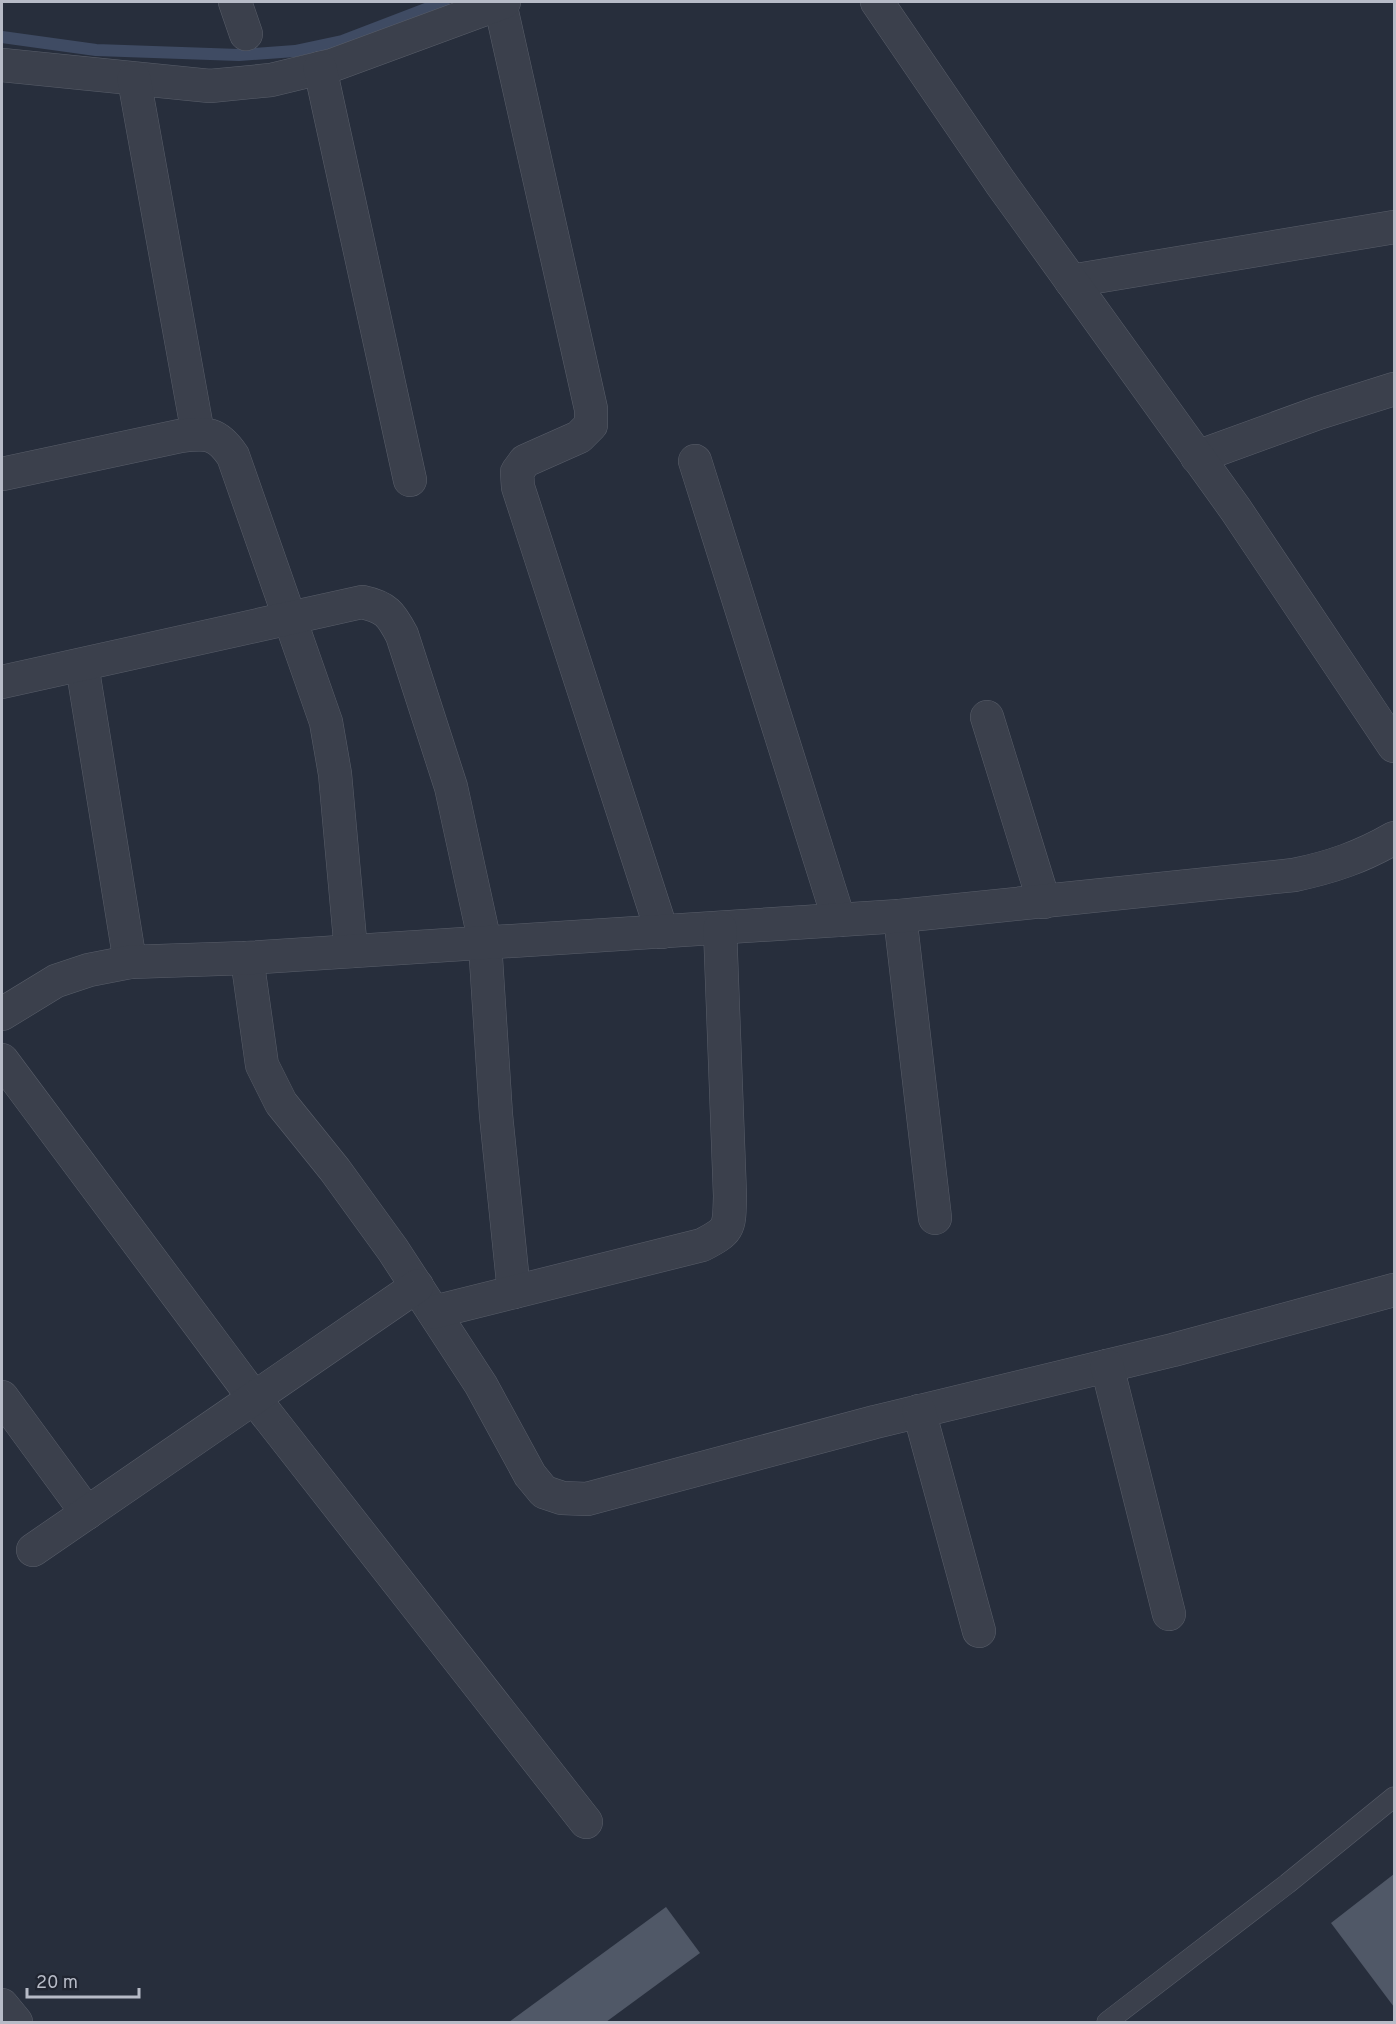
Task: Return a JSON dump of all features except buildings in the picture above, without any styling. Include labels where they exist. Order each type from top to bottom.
[{"type":"street","points":[[235,2],[246,34]]},
{"type":"street","points":[[2,65],[210,86],[272,80],[333,65],[502,2],[591,409],[591,425],[579,437],[525,461],[517,472],[518,487],[662,932]]},
{"type":"street","points":[[877,2],[1000,182],[1236,510],[1395,746]]},
{"type":"street","points":[[320,68],[410,480]]},
{"type":"street","points":[[134,79],[198,434]]},
{"type":"street","points":[[1071,281],[1395,227]]},
{"type":"street","points":[[1197,457],[1318,413],[1395,389]]},
{"type":"street","points":[[2,474],[180,436],[211,435],[223,441],[233,456],[326,722],[335,774],[351,951]]},
{"type":"street","points":[[695,461],[838,920]]},
{"type":"street","points":[[2,681],[362,602],[380,606],[392,617],[402,635],[451,787],[485,943],[496,1115],[514,1293]]},
{"type":"street","points":[[82,665],[130,962]]},
{"type":"street","points":[[987,717],[1044,902]]},
{"type":"street","points":[[2,1014],[56,981],[89,970],[130,962],[247,958],[662,932],[900,916],[1044,902],[1294,875],[1332,867],[1367,853],[1395,838]]},
{"type":"street","points":[[900,916],[935,1218]]},
{"type":"street","points":[[33,1550],[254,1398],[425,1299],[514,1293],[702,1245],[722,1234],[729,1223],[730,1196],[720,928]]},
{"type":"street","points":[[247,958],[262,1065],[280,1103],[335,1170],[393,1250],[481,1385],[530,1475],[544,1492],[562,1498],[587,1499],[919,1411],[1107,1366],[1395,1290]]},
{"type":"street","points":[[2,1060],[254,1398],[586,1822]]},
{"type":"street","points":[[1107,1366],[1168,1614]]},
{"type":"street","points":[[2,1397],[87,1513]]},
{"type":"street","points":[[919,1411],[979,1631]]},
{"type":"street","points":[[2,2005],[16,2022]]},
{"type":"lane","points":[[1107,2022],[1287,1884],[1395,1797]]},
{"type":"waterway","points":[[2,37],[96,50],[239,55],[295,51],[342,41],[444,2]]}]
